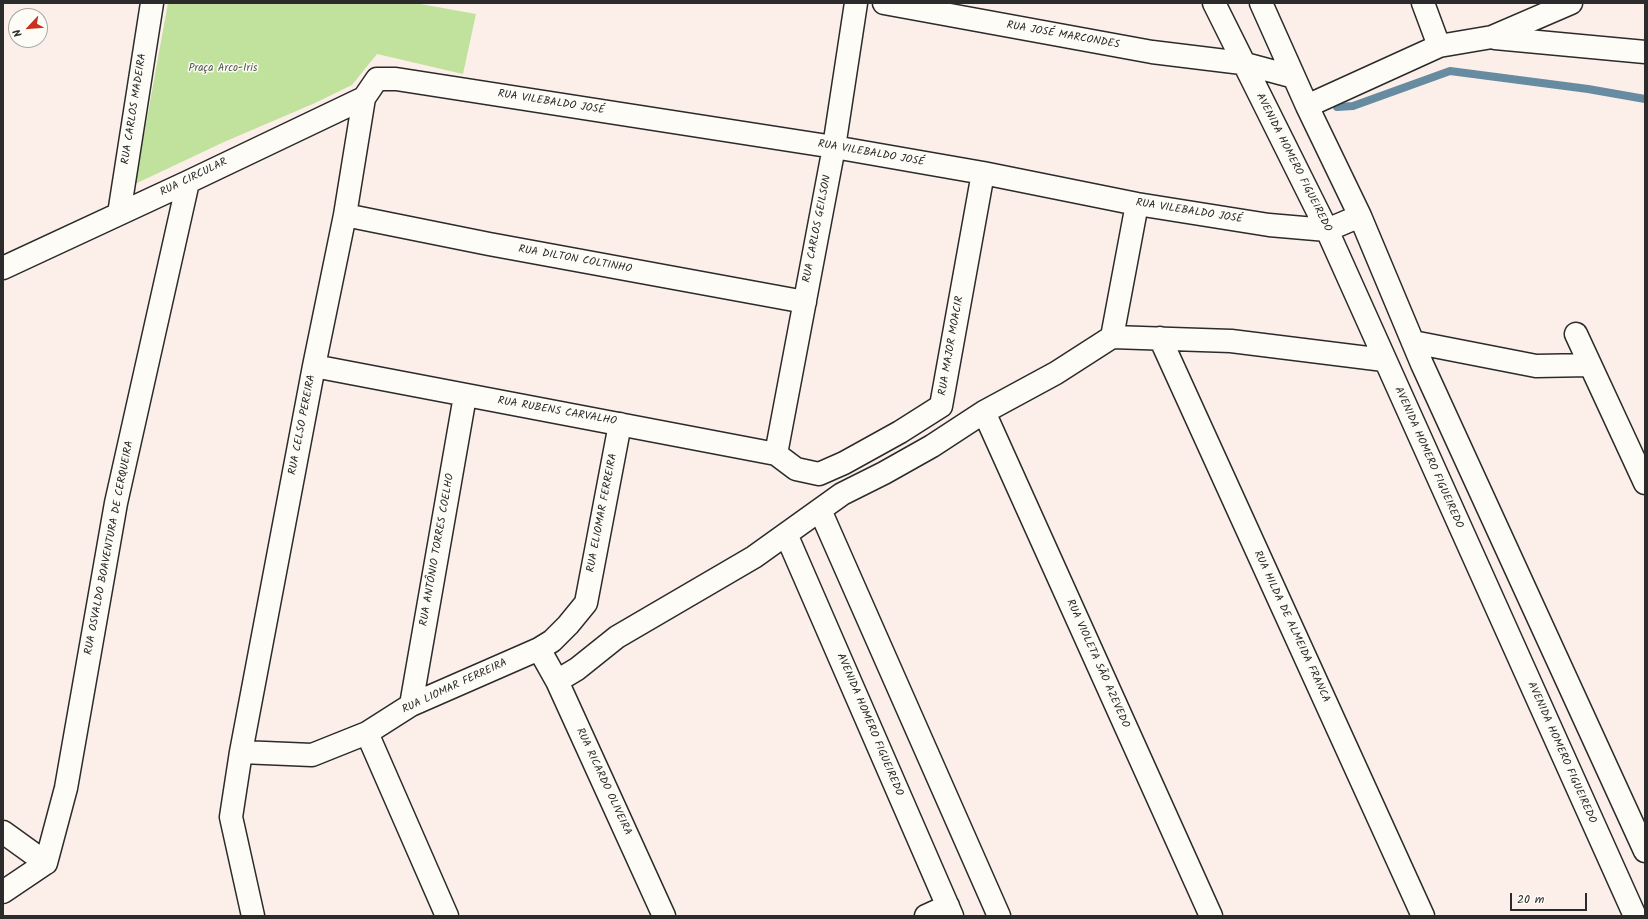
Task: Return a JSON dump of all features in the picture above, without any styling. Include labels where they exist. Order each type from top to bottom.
[{"type":"street","name":"RUA CARLOS MADEIRA","points":[[119,214],[152,3]]},
{"type":"street","name":"RUA CARLOS GEILSON","points":[[776,454],[834,147],[856,3]]},
{"type":"street","name":"RUA JOSÉ MARCONDES","points":[[884,3],[1152,52],[1242,62],[1294,77]]},
{"type":"street","name":"AVENIDA HOMERO FIGUEIREDO","points":[[1214,3],[1326,230],[1635,916]]},
{"type":"street","points":[[1261,3],[1307,106],[1360,216],[1413,342],[1645,851]]},
{"type":"street","points":[[1423,3],[1439,46]]},
{"type":"street","points":[[1307,106],[1439,46],[1492,37],[1571,3]]},
{"type":"street","points":[[1492,37],[1645,52]]},
{"type":"street","name":"RUA VILEBALDO JOSÉ","points":[[364,98],[377,79],[396,78],[834,147],[983,173],[1137,204],[1268,225],[1326,230],[1360,216]]},
{"type":"street","name":"RUA CIRCULAR","points":[[3,268],[364,98]]},
{"type":"street","name":"RUA CELSO PEREIRA","points":[[253,916],[231,817],[241,752],[314,366],[345,215],[364,98]]},
{"type":"street","name":"RUA MAJOR MOACIR","points":[[796,469],[819,474],[844,463],[900,432],[941,406],[983,173]]},
{"type":"street","name":"RUA OSVALDO BOAVENTURA DE CERQUEIRA","points":[[46,863],[66,788],[116,503],[188,182]]},
{"type":"street","points":[[1112,337],[1137,204]]},
{"type":"street","name":"RUA DILTON COLTINHO","points":[[345,215],[489,244],[805,302]]},
{"type":"street","points":[[1576,334],[1645,483]]},
{"type":"street","points":[[557,681],[577,669],[617,637],[754,557],[842,494],[884,473],[932,446],[984,412],[1056,373],[1112,337],[1232,340],[1384,360]]},
{"type":"street","name":"RUA HILDA DE ALMEIDA FRANCA","points":[[1160,338],[1423,916]]},
{"type":"street","points":[[1413,342],[1536,366],[1590,365]]},
{"type":"street","name":"RUA RUBENS CARVALHO","points":[[314,366],[464,396],[776,454],[796,469]]},
{"type":"street","name":"RUA ANTÔNIO TORRES COELHO","points":[[411,705],[464,396]]},
{"type":"street","name":"RUA VIOLETA SÃO AZEVEDO","points":[[984,412],[1211,916]]},
{"type":"street","name":"RUA ELIOMAR FERREIRA","points":[[586,604],[620,424]]},
{"type":"street","points":[[820,510],[999,916]]},
{"type":"street","name":"AVENIDA HOMERO FIGUEIREDO","points":[[786,534],[950,911]]},
{"type":"street","name":"RUA LIOMAR FERREIRA","points":[[241,752],[312,755],[367,733],[411,705],[539,649],[552,641],[586,604]]},
{"type":"street","name":"RUA RICARDO OLIVEIRA","points":[[539,649],[557,681],[664,916]]},
{"type":"street","points":[[367,733],[447,916]]},
{"type":"street","points":[[3,832],[46,863],[3,892]]},
{"type":"street","points":[[926,916],[950,911]]},
{"type":"green space","name":"Praça Arco-Iris","points":[[168,3],[415,3],[476,14],[463,74],[377,54],[352,85],[315,103],[224,142],[135,184]]},
{"type":"waterway","points":[[1337,107],[1353,106],[1450,71],[1588,89],[1645,99]]}]
